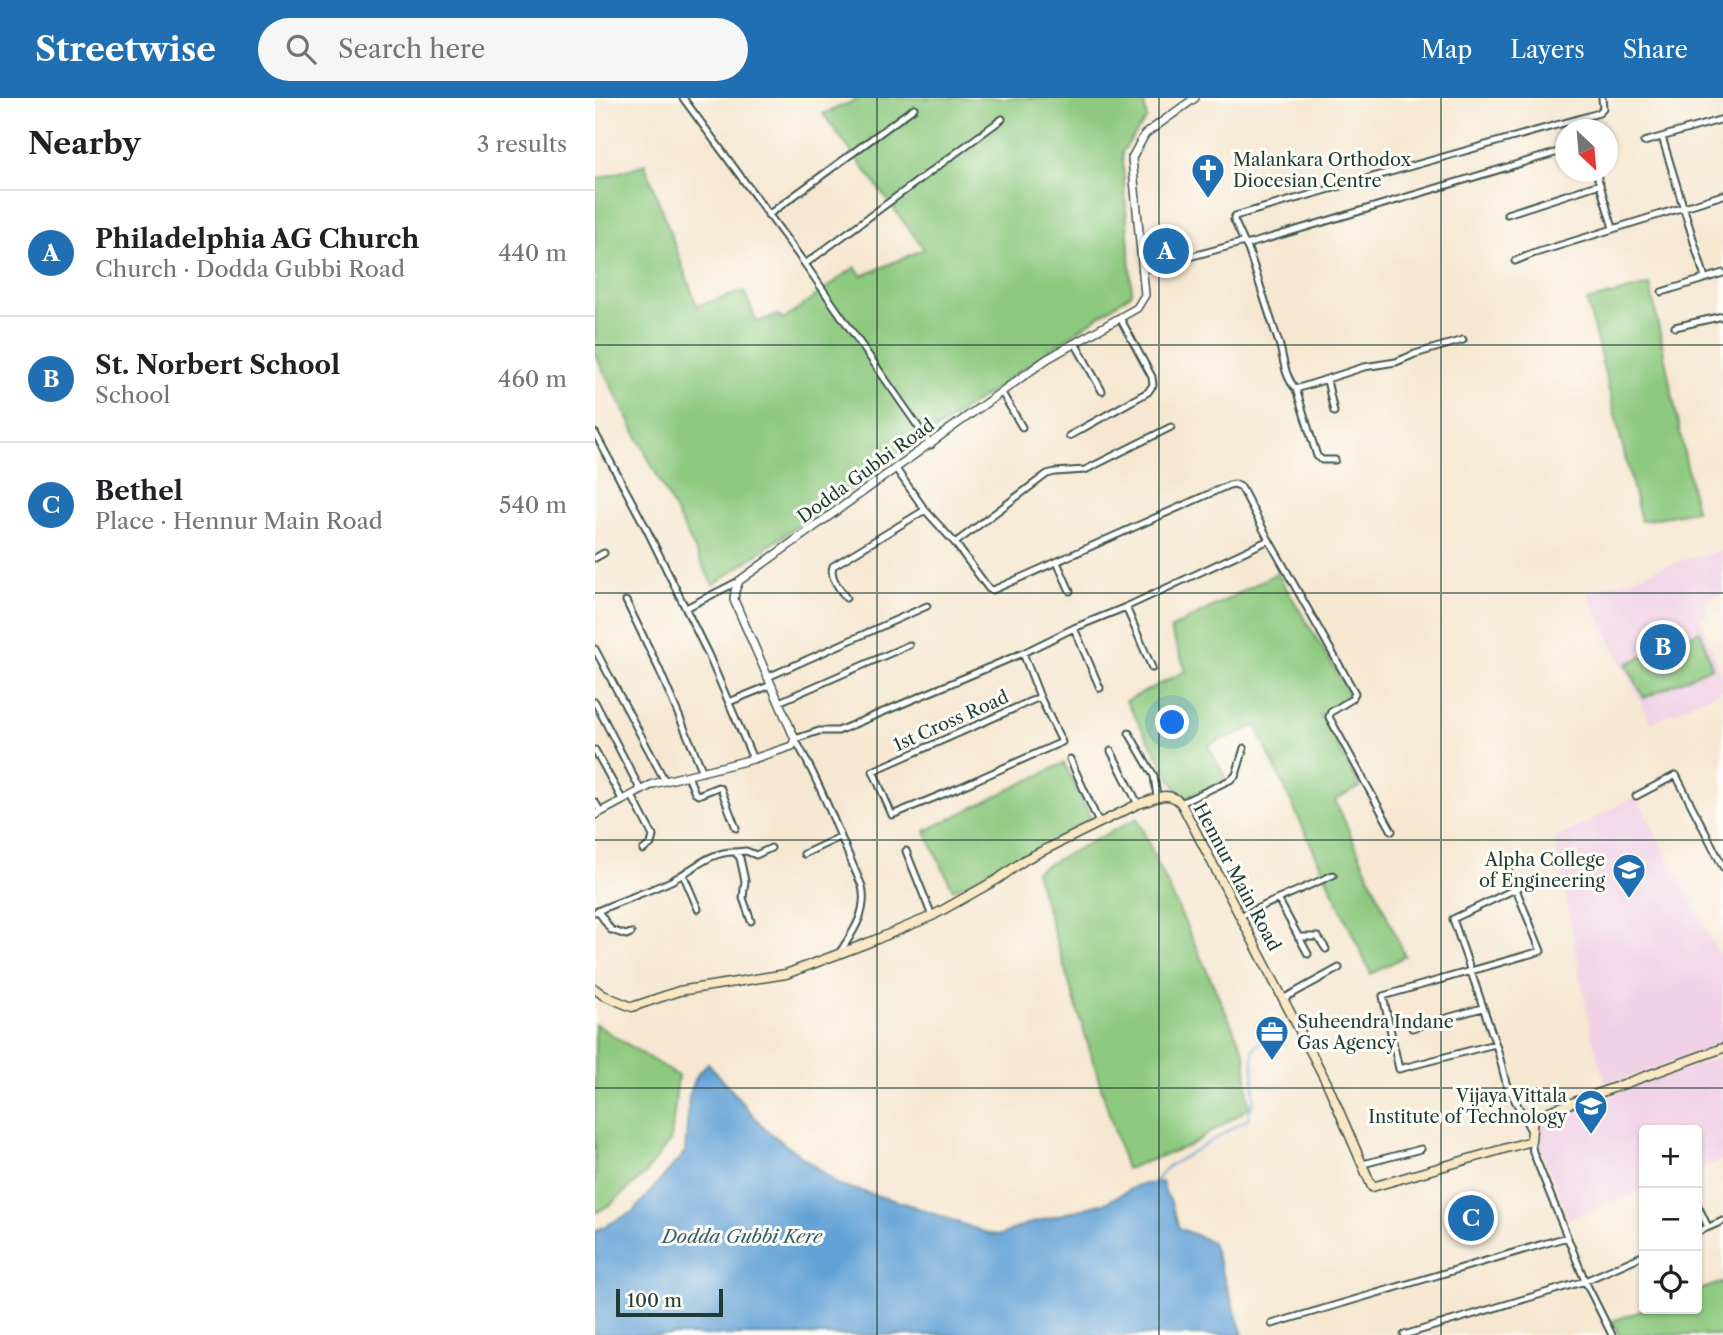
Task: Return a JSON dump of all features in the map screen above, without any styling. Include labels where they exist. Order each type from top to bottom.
[{"type":"main road","name":"Hennur Main Road","points":[[1157,797],[1174,796],[1181,803],[1327,1083],[1372,1187],[1532,1136],[1533,1118],[1723,1048]]},
{"type":"main road","points":[[595,989],[632,1007],[679,991],[786,974],[932,916],[998,879],[1026,859],[1157,797]]},
{"type":"street","points":[[683,98],[930,444]]},
{"type":"street","name":"Dodda Gubbi Road","points":[[739,581],[1047,359],[1137,308],[1145,295],[1132,158],[1145,134],[1195,98]]},
{"type":"street","points":[[1335,460],[1319,460],[1317,456],[1296,389],[1284,366],[1245,243],[1234,220],[1235,216],[1599,113],[1603,108],[1602,98]]},
{"type":"street","points":[[768,215],[914,108]]},
{"type":"street","points":[[804,264],[1002,119]]},
{"type":"street","points":[[1644,142],[1723,119]]},
{"type":"street","points":[[1662,137],[1705,278]]},
{"type":"street","points":[[1142,270],[1555,153]]},
{"type":"street","points":[[1507,214],[1600,184],[1613,228]]},
{"type":"street","points":[[1515,261],[1723,195]]},
{"type":"street","points":[[1661,292],[1723,273]]},
{"type":"street","points":[[1675,327],[1723,316]]},
{"type":"street","points":[[1069,436],[1148,392],[1153,385],[1120,318]]},
{"type":"street","points":[[1296,389],[1364,367],[1396,362],[1463,340]]},
{"type":"street","points":[[1075,343],[1102,391]]},
{"type":"street","points":[[1327,380],[1334,412]]},
{"type":"street","points":[[1002,393],[1022,427]]},
{"type":"street","points":[[955,543],[1047,474],[1084,470],[1171,427]]},
{"type":"street","points":[[595,433],[686,608],[753,760]]},
{"type":"street","points":[[896,469],[925,510],[955,543],[989,589],[993,590],[1229,485],[1241,487],[1355,693],[1352,699],[1331,712],[1329,718],[1392,831]]},
{"type":"street","points":[[846,598],[832,576],[833,566],[925,510]]},
{"type":"street","points":[[595,802],[598,814],[653,784],[785,750],[792,746],[795,739],[819,731],[838,731],[1023,653],[1269,540]]},
{"type":"street","points":[[595,558],[604,553]]},
{"type":"street","points":[[1057,562],[1070,592]]},
{"type":"street","points":[[686,608],[739,581]]},
{"type":"street","points":[[739,581],[734,591],[734,600],[862,886],[864,906],[858,923],[838,955]]},
{"type":"street","points":[[626,601],[659,669],[703,772]]},
{"type":"street","points":[[729,702],[927,606]]},
{"type":"street","points":[[1126,607],[1152,667]]},
{"type":"street","points":[[1074,628],[1100,688]]},
{"type":"street","points":[[779,702],[909,645]]},
{"type":"street","points":[[595,649],[665,781]]},
{"type":"street","points":[[1023,653],[1040,697]]},
{"type":"street","name":"1st Cross Road","points":[[1040,697],[1062,742],[892,815],[873,771],[1040,697]]},
{"type":"street","points":[[595,702],[641,791]]},
{"type":"street","points":[[1129,733],[1154,776],[1157,797]]},
{"type":"street","points":[[1181,803],[1232,779],[1244,748]]},
{"type":"street","points":[[595,750],[623,800]]},
{"type":"street","points":[[1111,751],[1138,804]]},
{"type":"street","points":[[1070,759],[1100,823]]},
{"type":"street","points":[[1636,796],[1676,775],[1723,867]]},
{"type":"street","points":[[688,776],[698,795],[718,787],[721,789],[736,828]]},
{"type":"street","points":[[632,796],[653,836],[652,844],[643,850]]},
{"type":"street","points":[[804,854],[840,837]]},
{"type":"street","points":[[631,933],[626,935],[611,930],[596,911],[673,880],[708,858],[725,852],[746,851],[756,855],[771,848]]},
{"type":"street","points":[[906,850],[932,916]]},
{"type":"street","points":[[736,852],[745,881],[743,898],[751,921]]},
{"type":"street","points":[[1495,1045],[1399,1069],[1383,996],[1541,951],[1503,857]]},
{"type":"street","points":[[683,874],[698,909]]},
{"type":"street","points":[[1240,916],[1333,875]]},
{"type":"street","points":[[1536,880],[1453,919],[1506,1083],[1532,1136],[1534,1152],[1585,1281],[1612,1335]]},
{"type":"street","points":[[1278,900],[1308,954]]},
{"type":"street","points":[[1298,937],[1318,937],[1326,949]]},
{"type":"street","points":[[1283,999],[1339,968]]},
{"type":"street","points":[[1412,1028],[1482,1008]]},
{"type":"street","points":[[1363,1164],[1420,1149]]},
{"type":"street","points":[[1702,1215],[1708,1227]]},
{"type":"street","points":[[1702,1230],[1723,1221]]},
{"type":"street","points":[[1272,1324],[1567,1237]]},
{"type":"street","points":[[1404,1335],[1415,1334],[1585,1281],[1639,1257]]},
{"type":"shaded area","points":[[1723,550],[1723,593],[1707,599],[1707,614],[1700,617],[1723,678],[1723,689],[1651,723],[1587,593],[1680,561]]},
{"type":"shaded area","name":"Alpha College of Engineering","points":[[1636,796],[1723,961],[1723,1044],[1606,1085],[1592,1038],[1555,839]]},
{"type":"shaded area","name":"Vijaya Vittala Institute of Technology","points":[[1723,1056],[1723,1160],[1702,1168],[1702,1125],[1639,1125],[1639,1192],[1569,1219],[1538,1142],[1538,1120]]},
{"type":"green space","points":[[861,98],[1143,98],[1147,118],[1122,152],[1132,293],[713,585],[595,354],[595,180],[645,164],[697,306],[744,291],[757,322],[778,315],[783,320],[855,267],[862,276],[924,249],[823,114]]},
{"type":"green space","points":[[1650,285],[1696,511],[1641,521],[1587,301]]},
{"type":"green space","points":[[1277,573],[1350,694],[1320,715],[1360,787],[1335,800],[1405,956],[1371,974],[1256,726],[1208,745],[1226,779],[1183,800],[1126,701],[1186,671],[1170,629]]},
{"type":"green space","points":[[1700,631],[1712,667],[1644,698],[1626,664]]},
{"type":"green space","points":[[1064,763],[1093,823],[953,890],[925,831]]},
{"type":"green space","points":[[1137,818],[1245,1054],[1249,1108],[1189,1146],[1126,1169],[1035,871]]},
{"type":"green space","points":[[595,1024],[678,1076],[671,1139],[646,1173],[610,1205],[595,1213]]},
{"type":"green space","points":[[1723,1282],[1723,1335],[1619,1335],[1612,1321],[1639,1312],[1639,1314],[1702,1314],[1702,1289]]},
{"type":"water","name":"Dodda Gubbi Kere","points":[[708,1063],[765,1129],[839,1185],[904,1203],[990,1234],[1001,1235],[1024,1225],[1107,1202],[1138,1185],[1162,1182],[1179,1228],[1212,1242],[1243,1335],[595,1335],[595,1231],[633,1212],[685,1152],[689,1096],[697,1075]]},
{"type":"waterway","points":[[1151,1185],[1169,1166],[1248,1119],[1254,1099],[1253,1049],[1282,1021]]},
{"type":"place","name":"Malankara Orthodox Diocesian Centre","points":[[1208,200]]},
{"type":"place","name":"Philadelphia AG Church","points":[[1166,251]]},
{"type":"place","name":"St. Norbert School","points":[[1663,647]]},
{"type":"place","name":"Alpha College of Engineering","points":[[1629,900]]},
{"type":"place","name":"Suheendra Indane Gas Agency","points":[[1272,1062]]},
{"type":"place","name":"Vijaya Vittala Institute of Technology","points":[[1591,1136]]},
{"type":"place","name":"Bethel","points":[[1471,1218]]}]
